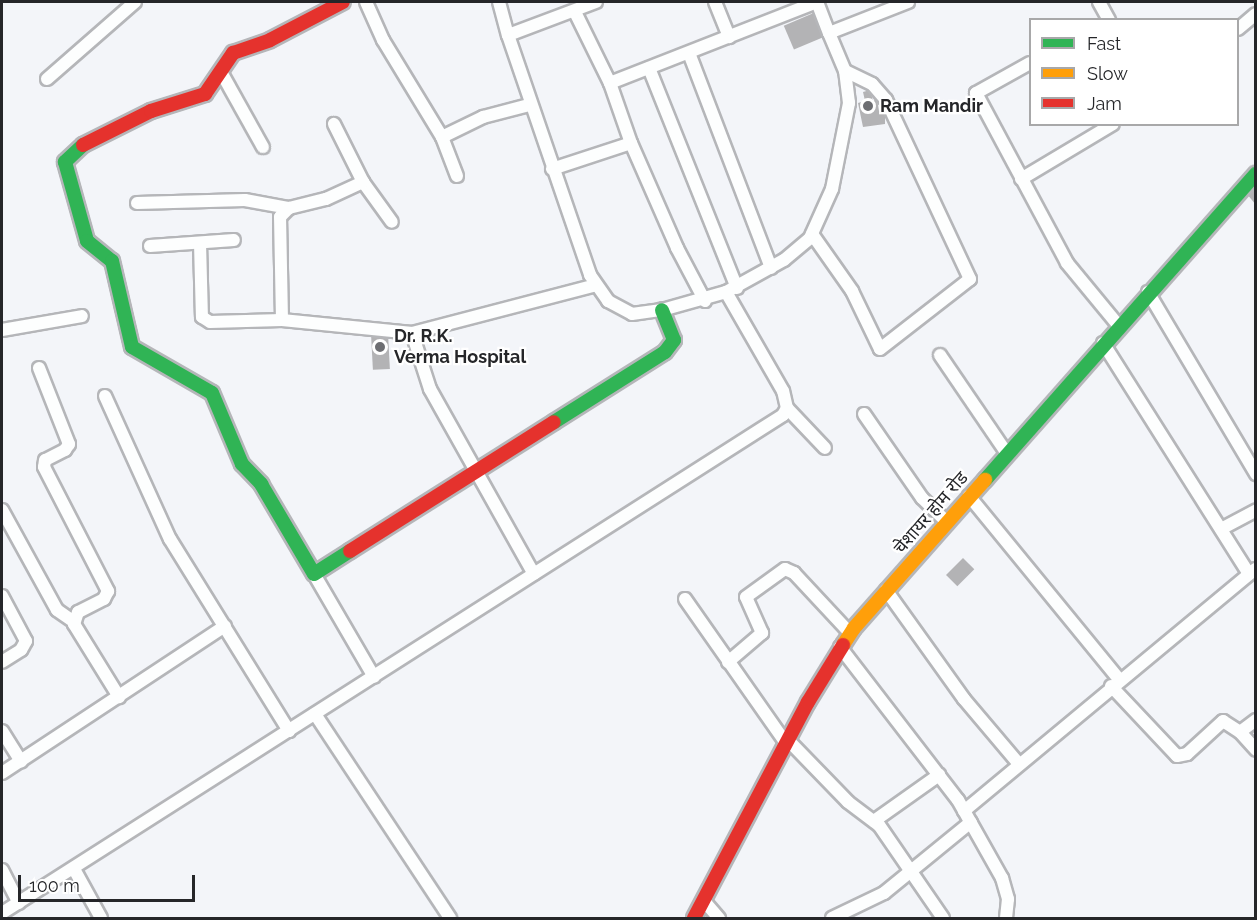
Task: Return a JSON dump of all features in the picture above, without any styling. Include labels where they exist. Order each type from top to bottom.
[{"type":"street","points":[[46,80],[135,2]]},
{"type":"street","points":[[343,2],[270,40],[233,53],[205,94],[151,111],[74,150],[66,157],[66,169],[87,242],[112,261],[132,347],[212,393],[242,464],[261,484],[374,677]]},
{"type":"street","points":[[366,2],[383,40],[442,137],[457,176]]},
{"type":"street","points":[[499,2],[529,105],[552,170],[596,285],[608,301],[632,314],[705,301],[771,268],[812,234],[832,189],[845,136],[849,103],[845,71],[817,2],[610,83]]},
{"type":"street","points":[[508,35],[575,12],[596,2]]},
{"type":"street","points":[[715,2],[729,38]]},
{"type":"street","points":[[829,33],[908,2]]},
{"type":"street","points":[[1099,2],[1107,18]]},
{"type":"street","points":[[575,12],[610,83],[631,143],[705,301]]},
{"type":"street","points":[[1239,27],[1256,14]]},
{"type":"street","points":[[689,53],[771,268]]},
{"type":"street","points":[[1029,64],[976,93],[1072,270],[1119,326]]},
{"type":"street","points":[[649,69],[731,290],[783,391],[787,408],[825,448]]},
{"type":"street","points":[[812,234],[852,291],[880,349],[970,279],[886,100],[872,84],[845,71]]},
{"type":"street","points":[[222,72],[262,147]]},
{"type":"street","points":[[442,137],[483,117],[529,105]]},
{"type":"street","points":[[334,124],[363,182],[392,222]]},
{"type":"street","points":[[1021,179],[1110,126]]},
{"type":"street","points":[[552,170],[631,143]]},
{"type":"street","name":"चेशायर होम रोड","points":[[694,918],[787,742],[850,633],[1006,452],[1256,174]]},
{"type":"street","points":[[137,203],[245,200],[289,208],[326,199],[363,182]]},
{"type":"street","points":[[282,320],[279,220],[289,208]]},
{"type":"street","points":[[150,246],[234,240]]},
{"type":"street","points":[[200,243],[204,320],[282,320],[412,333],[596,285]]},
{"type":"street","points":[[1148,292],[1256,474]]},
{"type":"street","points":[[314,574],[476,474],[669,348],[674,340],[662,310]]},
{"type":"street","points":[[2,330],[82,316]]},
{"type":"street","points":[[412,333],[430,389],[534,574]]},
{"type":"street","points":[[964,811],[1115,682],[1252,571],[1221,529],[1103,343]]},
{"type":"street","points":[[940,355],[1006,452]]},
{"type":"street","points":[[39,368],[69,444],[65,450],[45,460],[44,467],[108,591],[104,599],[78,612],[73,621]]},
{"type":"street","points":[[105,396],[159,519],[289,731]]},
{"type":"street","points":[[2,913],[773,422],[787,408]]},
{"type":"street","points":[[864,414],[922,498],[947,522]]},
{"type":"street","points":[[969,496],[1115,682],[1177,756],[1187,754],[1219,722],[1227,722],[1240,732],[1256,750]]},
{"type":"street","points":[[2,510],[57,610],[73,621],[119,697]]},
{"type":"street","points":[[1221,529],[1256,510]]},
{"type":"street","points":[[728,662],[762,633],[746,597],[785,569],[794,573],[850,633]]},
{"type":"street","points":[[886,590],[964,699],[1018,764]]},
{"type":"street","points":[[2,596],[26,641],[2,662]]},
{"type":"street","points":[[685,599],[787,742],[848,802],[874,821],[943,918]]},
{"type":"street","points":[[2,773],[225,626]]},
{"type":"street","points":[[840,647],[964,811],[1007,890],[1006,918]]},
{"type":"street","points":[[315,714],[450,918]]},
{"type":"street","points":[[1240,732],[1256,720]]},
{"type":"street","points":[[2,731],[21,761]]},
{"type":"street","points":[[874,821],[939,775]]},
{"type":"street","points":[[832,918],[884,893],[970,822]]},
{"type":"street","points":[[74,869],[101,918]]},
{"type":"street","points":[[2,870],[19,903]]},
{"type":"street","points":[[704,901],[719,918]]},
{"type":"building","points":[[816,12],[826,36],[794,50],[784,26]]},
{"type":"building","name":"Ram Mandir","points":[[870,90],[873,101],[877,99],[879,111],[885,110],[885,124],[863,127],[858,103],[865,101],[863,92]]},
{"type":"building","points":[[1256,178],[1256,205],[1242,188]]},
{"type":"building","points":[[388,333],[390,369],[373,370],[371,334]]},
{"type":"building","points":[[963,558],[974,569],[957,586],[946,575]]},
{"type":"traffic: fast","points":[[83,145],[65,162],[87,241],[112,261],[132,347],[212,393],[242,464],[261,484],[314,574],[350,551]]},
{"type":"traffic: fast","points":[[985,480],[1256,174]]},
{"type":"traffic: fast","points":[[554,422],[665,352],[674,340],[662,310]]},
{"type":"traffic: slow","points":[[843,645],[854,628],[985,480]]},
{"type":"traffic: jam","points":[[83,145],[151,111],[205,94],[233,53],[270,40],[343,2]]},
{"type":"traffic: jam","points":[[350,551],[554,422]]},
{"type":"traffic: jam","points":[[694,918],[808,702],[843,645]]},
{"type":"place","name":"Ram Mandir","points":[[868,106]]},
{"type":"place","name":"Dr. R.K. Verma Hospital","points":[[380,347]]}]
